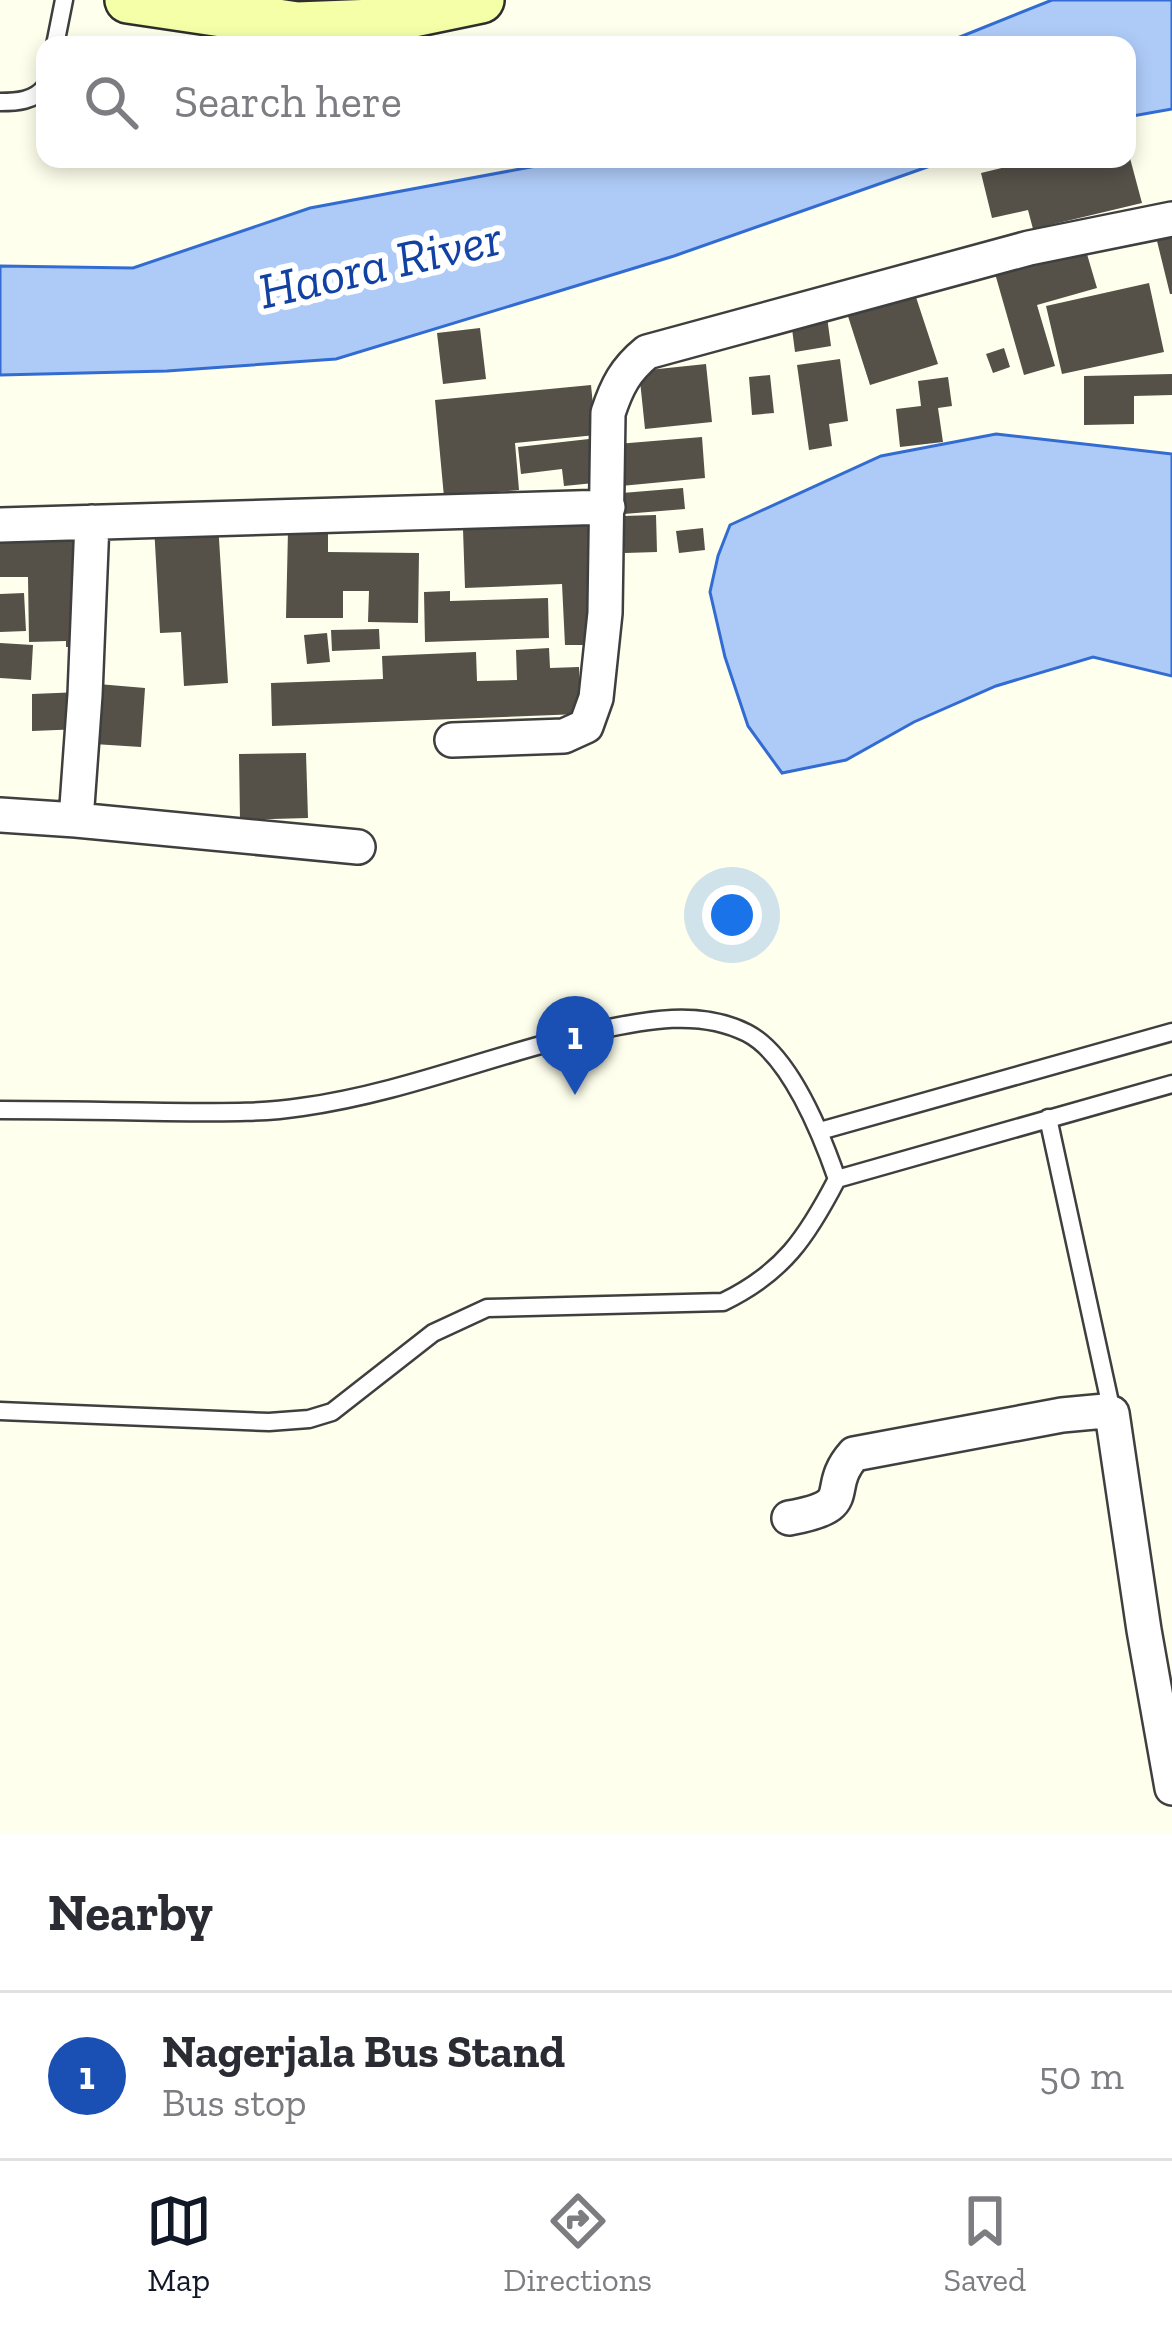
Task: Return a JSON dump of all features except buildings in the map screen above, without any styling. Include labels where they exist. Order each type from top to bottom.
[{"type":"street","points":[[148,2],[297,25],[375,22],[481,0]]},
{"type":"street","points":[[452,740],[564,736],[586,726],[596,698],[604,613],[608,413],[617,385],[647,352],[1028,248],[1172,219]]},
{"type":"street","points":[[0,525],[608,507]]},
{"type":"street","points":[[76,820],[92,522]]},
{"type":"street","points":[[0,815],[358,847]]},
{"type":"street","points":[[789,1518],[830,1507],[838,1498],[844,1465],[854,1454],[1062,1415],[1112,1413],[1158,1627],[1172,1788]]},
{"type":"lane","points":[[58,36],[64,0]]},
{"type":"lane","points":[[0,102],[36,96]]},
{"type":"lane","points":[[0,1110],[300,1108],[375,1094],[552,1040],[617,1026],[703,1018],[750,1034],[770,1052],[820,1131],[837,1179],[814,1224],[780,1265],[754,1287],[723,1302],[488,1308],[433,1333],[332,1412],[309,1419],[0,1411]]},
{"type":"lane","points":[[820,1131],[1172,1032]]},
{"type":"lane","points":[[837,1179],[1172,1084]]},
{"type":"lane","points":[[1048,1118],[1112,1413]]},
{"type":"water","points":[[1052,0],[1172,0],[1172,109],[1136,115],[1136,36],[962,36]]},
{"type":"water","name":"Haora River","points":[[526,168],[924,168],[674,256],[336,359],[167,371],[0,375],[0,266],[133,268],[310,208]]},
{"type":"water","points":[[996,434],[1172,454],[1172,676],[1093,657],[996,686],[914,722],[846,760],[782,773],[748,726],[710,592],[730,525],[881,456]]},
{"type":"place","name":"Nagerjala Bus Stand","points":[[575,1095]]}]
